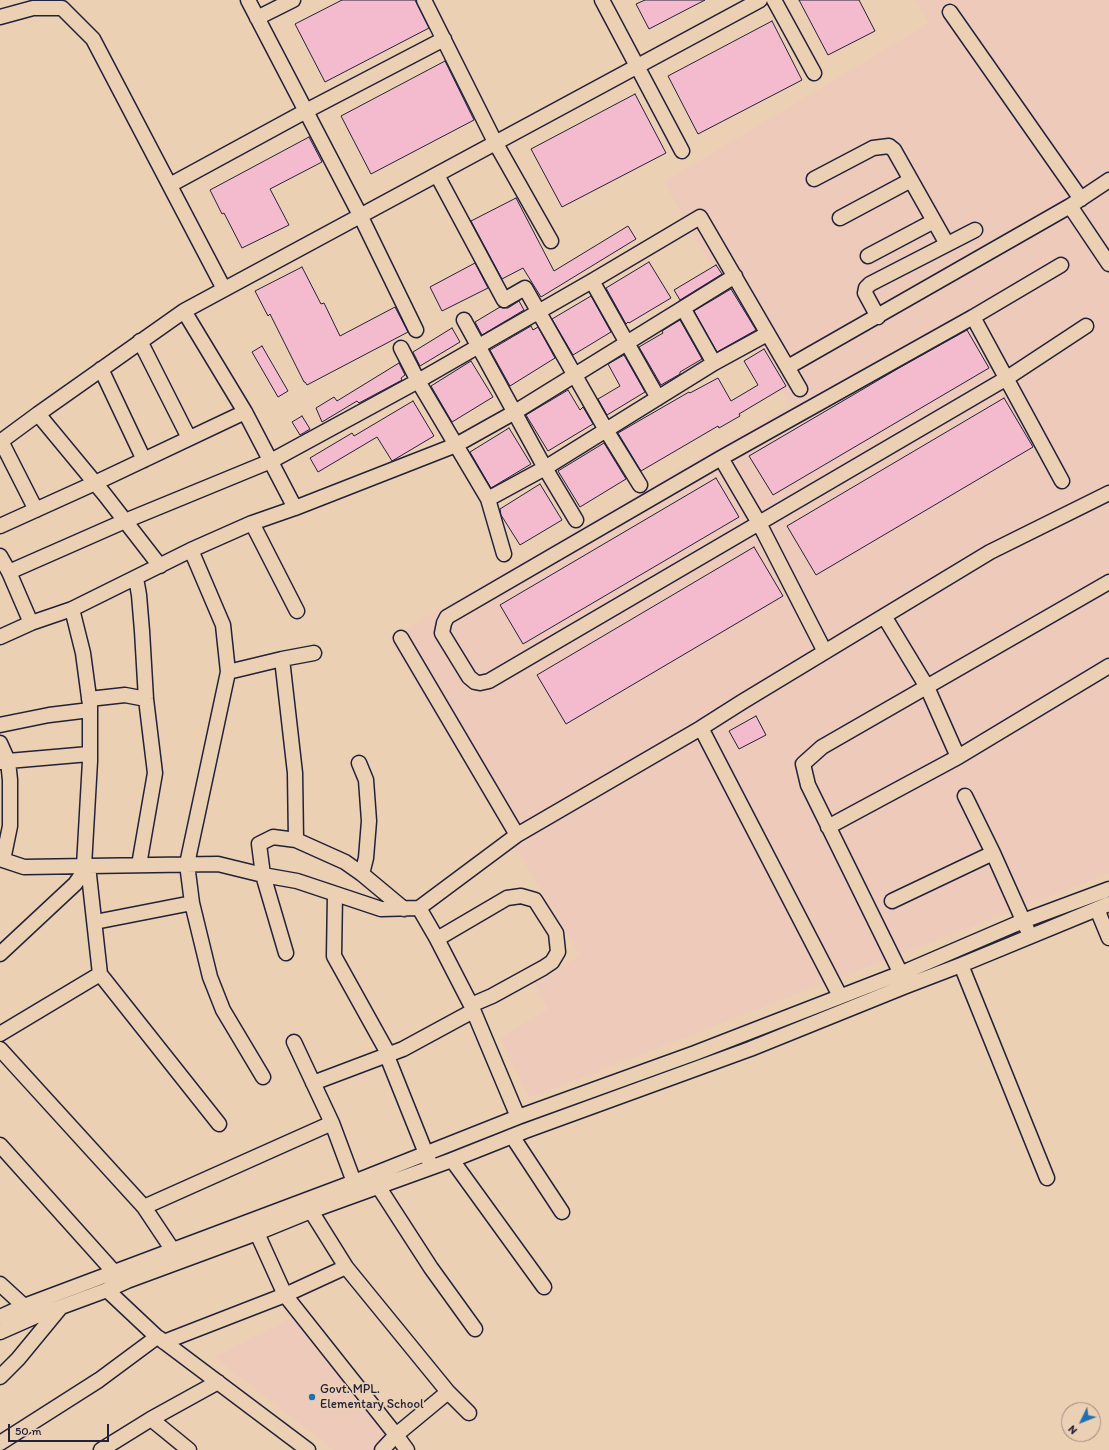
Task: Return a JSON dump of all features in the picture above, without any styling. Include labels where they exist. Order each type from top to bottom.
[{"type":"street","points":[[248,0],[360,215],[416,330]]},
{"type":"street","points":[[257,18],[293,0]]},
{"type":"street","points":[[424,0],[495,142],[551,241]]},
{"type":"street","points":[[602,0],[682,151]]},
{"type":"street","points":[[36,510],[0,442],[101,369],[184,311],[760,0]]},
{"type":"street","points":[[774,0],[814,74]]},
{"type":"street","points":[[0,17],[33,8],[62,8],[93,39],[224,289]]},
{"type":"street","points":[[950,12],[1076,203],[1109,264]]},
{"type":"street","points":[[170,185],[306,111],[444,39]]},
{"type":"street","points":[[814,179],[873,148],[889,146],[894,150],[947,244]]},
{"type":"street","points":[[437,175],[504,300],[525,288],[606,430],[640,485]]},
{"type":"street","points":[[840,218],[911,180]]},
{"type":"street","points":[[788,367],[1076,203],[1109,180]]},
{"type":"street","points":[[6,575],[125,521],[271,461],[418,381],[700,217],[800,389]]},
{"type":"street","points":[[868,256],[934,221]]},
{"type":"street","points":[[878,317],[865,293],[866,288],[870,284],[975,230]]},
{"type":"street","points":[[1061,265],[973,317],[721,458],[447,617],[442,633],[469,677],[475,682],[480,683],[489,681],[794,504],[1007,378],[1086,326]]},
{"type":"street","points":[[0,637],[31,623],[72,609],[191,550],[252,523],[295,508],[456,445],[514,412],[735,276]]},
{"type":"street","points":[[592,281],[658,398]]},
{"type":"street","points":[[683,308],[714,363]]},
{"type":"street","points":[[184,311],[245,412],[295,508]]},
{"type":"street","points":[[973,317],[1062,481]]},
{"type":"street","points":[[464,320],[545,468],[576,520]]},
{"type":"street","points":[[488,499],[545,468],[714,363],[767,334]]},
{"type":"street","points":[[140,342],[189,438]]},
{"type":"street","points":[[401,348],[418,381],[488,499],[504,554]]},
{"type":"street","points":[[101,369],[144,460]]},
{"type":"street","points":[[0,526],[245,412]]},
{"type":"street","points":[[38,414],[95,483],[160,566]]},
{"type":"street","points":[[721,458],[759,523],[825,652]]},
{"type":"street","points":[[0,743],[10,780],[10,826],[2,859],[24,867],[218,864],[263,875],[297,881],[381,909],[420,908],[517,835],[701,728],[990,552],[1109,493]]},
{"type":"street","points":[[252,523],[297,611]]},
{"type":"street","points":[[191,550],[223,625],[228,672],[187,864],[192,903],[210,977],[223,1010],[263,1077]]},
{"type":"street","points":[[0,556],[6,575],[31,623]]},
{"type":"street","points":[[136,578],[142,631],[146,699],[155,773],[139,865]]},
{"type":"street","points":[[904,979],[808,785],[803,764],[822,747],[1109,582]]},
{"type":"street","points":[[72,609],[83,653],[90,704],[86,866],[95,922],[100,974],[218,1124]]},
{"type":"street","points":[[884,616],[927,687],[958,757]]},
{"type":"street","points":[[401,638],[517,835]]},
{"type":"street","points":[[228,672],[314,653]]},
{"type":"street","points":[[282,659],[295,773],[296,840]]},
{"type":"street","points":[[828,826],[958,757],[1109,666]]},
{"type":"street","points":[[0,724],[49,715],[125,695],[146,699]]},
{"type":"street","points":[[701,728],[840,996]]},
{"type":"street","points":[[4,762],[89,754]]},
{"type":"street","points":[[359,763],[366,780],[369,821],[366,858],[362,874]]},
{"type":"street","points":[[965,796],[993,853],[1030,937]]},
{"type":"street","points":[[286,953],[263,875],[259,844],[273,837],[296,840],[345,862],[404,908]]},
{"type":"street","points":[[892,901],[993,853]]},
{"type":"street","points":[[0,954],[75,884],[86,866]]},
{"type":"street","points":[[0,1317],[60,1308],[108,1290],[126,1281],[257,1233],[311,1211],[750,1049],[904,979],[1023,921],[1109,889]]},
{"type":"street","points":[[335,894],[334,956],[389,1054],[387,1056],[427,1153],[431,1167]]},
{"type":"street","points":[[313,1083],[403,1049],[543,968],[552,962],[558,952],[556,933],[535,900],[521,896],[507,898],[437,939]]},
{"type":"street","points":[[95,922],[192,903]]},
{"type":"street","points":[[0,1332],[27,1312],[114,1272],[354,1182],[518,1117],[695,1053],[840,996],[961,965],[1103,906],[1109,938]]},
{"type":"street","points":[[420,908],[472,1008],[518,1117]]},
{"type":"street","points":[[961,965],[1047,1178]]},
{"type":"street","points":[[0,1034],[100,974]]},
{"type":"street","points":[[294,1042],[332,1122],[354,1182]]},
{"type":"street","points":[[0,1049],[144,1207],[172,1250]]},
{"type":"street","points":[[144,1207],[332,1122]]},
{"type":"street","points":[[512,1136],[562,1212]]},
{"type":"street","points":[[0,1145],[114,1272]]},
{"type":"street","points":[[452,1160],[544,1287]]},
{"type":"street","points":[[378,1186],[431,1268],[475,1329]]},
{"type":"street","points":[[311,1211],[346,1267],[448,1392],[469,1412]]},
{"type":"street","points":[[257,1233],[285,1295],[407,1450]]},
{"type":"street","points":[[5,1450],[0,1444],[160,1339],[285,1295],[346,1267]]},
{"type":"street","points":[[0,1284],[27,1312]]},
{"type":"street","points":[[108,1290],[160,1339],[308,1450]]},
{"type":"street","points":[[0,1377],[18,1359],[60,1308]]},
{"type":"street","points":[[101,1450],[151,1418],[218,1382]]},
{"type":"street","points":[[382,1450],[396,1435],[448,1392]]},
{"type":"street","points":[[151,1418],[189,1450]]},
{"type":"shaded area","points":[[915,0],[1109,0],[1109,873],[529,1098],[500,1038],[548,1009],[535,984],[580,955],[389,639],[790,405],[664,182],[929,23]]},
{"type":"shaded area","name":"Govt. MPL. Elementary School","points":[[297,1315],[390,1436],[376,1450],[334,1450],[214,1357]]},
{"type":"building","points":[[342,0],[415,0],[429,28],[325,82],[295,24]]},
{"type":"building","points":[[645,0],[705,0],[649,29],[636,4]]},
{"type":"building","points":[[799,0],[859,0],[875,31],[828,55]]},
{"type":"building","points":[[772,21],[802,80],[698,134],[668,76]]},
{"type":"building","points":[[445,61],[474,120],[371,174],[341,116]]},
{"type":"building","points":[[635,94],[666,153],[562,207],[531,149]]},
{"type":"building","points":[[309,137],[322,162],[270,189],[289,225],[242,248],[210,190]]},
{"type":"building","points":[[516,198],[554,271],[628,226],[636,239],[541,297],[523,268],[502,279],[471,221]]},
{"type":"building","points":[[649,262],[671,298],[626,324],[606,288]]},
{"type":"building","points":[[475,263],[488,288],[442,311],[430,287]]},
{"type":"building","points":[[716,265],[722,274],[680,300],[674,290]]},
{"type":"building","points":[[302,267],[321,304],[324,303],[340,336],[395,307],[408,332],[307,385],[304,382],[270,314],[268,316],[255,291]]},
{"type":"building","points":[[731,289],[756,330],[717,352],[694,311]]},
{"type":"building","points":[[591,296],[611,332],[573,355],[552,319]]},
{"type":"building","points":[[519,301],[524,310],[482,335],[475,322],[500,307],[508,308]]},
{"type":"building","points":[[680,320],[702,359],[661,385],[639,347],[663,333],[662,331]]},
{"type":"building","points":[[531,326],[533,330],[538,327],[555,358],[510,386],[490,350]]},
{"type":"building","points":[[452,328],[460,342],[420,366],[413,352]]},
{"type":"building","points":[[967,330],[989,368],[773,495],[749,456]]},
{"type":"building","points":[[262,346],[288,391],[278,397],[252,352]]},
{"type":"building","points":[[764,349],[786,386],[739,414],[740,416],[719,428],[718,426],[641,471],[618,433],[689,392],[690,393],[718,378],[731,401],[758,385],[744,361]]},
{"type":"building","points":[[624,355],[645,392],[607,415],[598,399],[620,386],[608,364]]},
{"type":"building","points":[[471,361],[493,397],[452,422],[431,386]]},
{"type":"building","points":[[399,363],[405,375],[401,378],[402,380],[359,403],[357,401],[322,422],[316,408],[334,397],[337,401]]},
{"type":"building","points":[[568,390],[580,410],[583,407],[593,424],[548,451],[526,415]]},
{"type":"building","points":[[1004,398],[1033,447],[816,575],[787,526]]},
{"type":"building","points":[[413,401],[434,436],[392,461],[377,437],[318,472],[310,458],[352,433],[354,436]]},
{"type":"building","points":[[302,416],[310,429],[300,435],[292,422]]},
{"type":"building","points":[[509,428],[531,464],[491,488],[470,452]]},
{"type":"building","points":[[604,443],[626,479],[580,507],[558,471]]},
{"type":"building","points":[[716,478],[739,517],[523,644],[500,605]]},
{"type":"building","points":[[540,484],[562,520],[520,545],[501,515],[500,509]]},
{"type":"building","points":[[754,547],[783,596],[566,724],[537,675]]},
{"type":"building","points":[[756,716],[766,735],[739,749],[729,731]]},
{"type":"place","name":"Govt. MPL. Elementary School","points":[[312,1397]]}]
